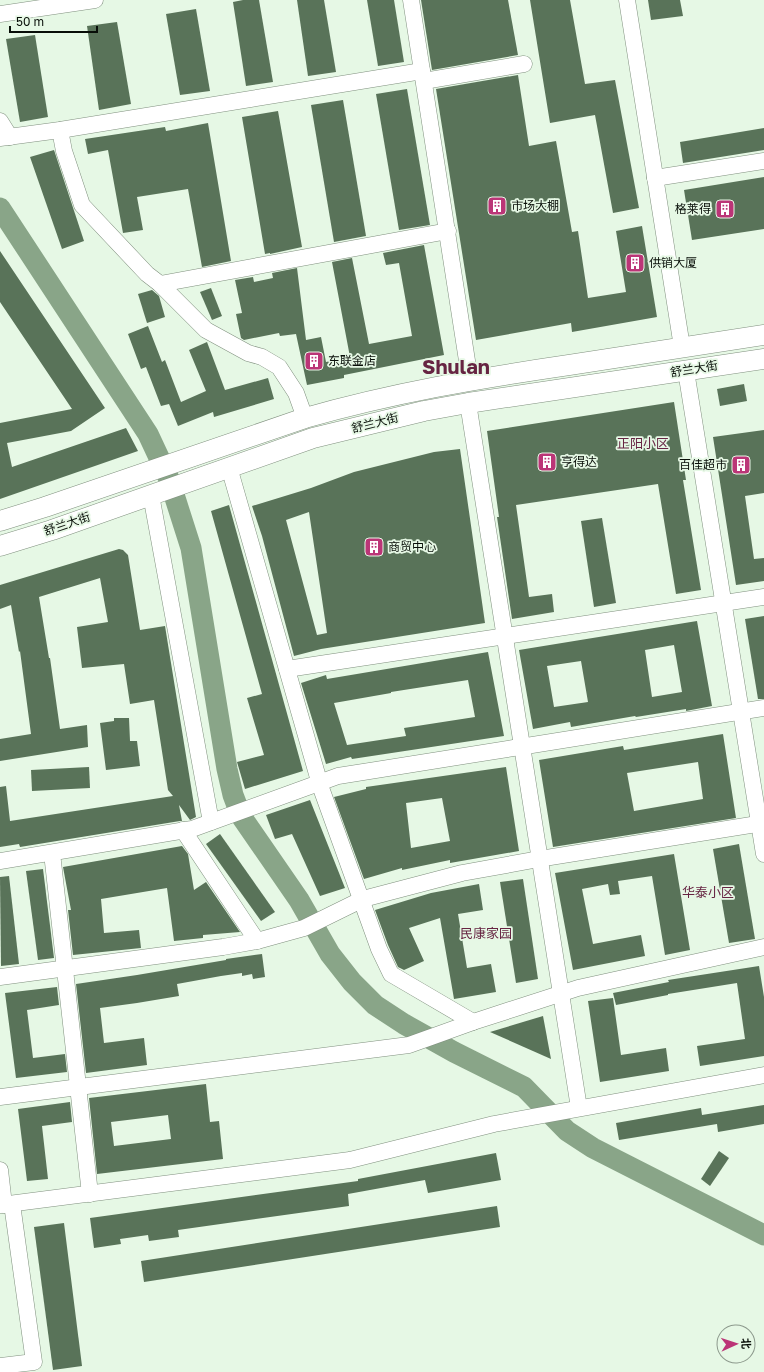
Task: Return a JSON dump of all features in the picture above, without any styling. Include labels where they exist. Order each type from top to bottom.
[{"type":"main road","name":"舒兰大街","points":[[0,521],[305,418],[412,392],[470,380],[764,334]]},
{"type":"main road","name":"舒兰大街","points":[[0,546],[52,530],[312,438],[424,411],[468,403],[764,359]]},
{"type":"street","points":[[0,14],[95,0]]},
{"type":"street","points":[[411,0],[470,380]]},
{"type":"street","points":[[627,0],[682,347]]},
{"type":"street","points":[[0,121],[4,138],[423,76],[524,64]]},
{"type":"street","points":[[60,130],[64,151],[82,205],[147,274],[160,284],[206,330],[248,353],[262,357],[279,367],[296,393],[305,418]]},
{"type":"street","points":[[655,178],[764,161]]},
{"type":"street","points":[[160,284],[448,231]]},
{"type":"street","points":[[686,370],[741,711],[762,823],[764,854]]},
{"type":"street","points":[[468,403],[579,1108]]},
{"type":"street","points":[[221,470],[287,669],[319,782],[379,949],[391,974],[471,1023]]},
{"type":"street","points":[[152,495],[213,821]]},
{"type":"street","points":[[287,669],[764,597]]},
{"type":"street","points":[[0,862],[183,830],[213,821],[338,776],[764,708]]},
{"type":"street","points":[[0,977],[223,947],[257,941],[304,928],[362,899],[462,873],[762,823]]},
{"type":"street","points":[[183,830],[257,941]]},
{"type":"street","points":[[52,853],[90,1194]]},
{"type":"street","points":[[0,1097],[409,1045],[578,988],[764,947]]},
{"type":"street","points":[[6,1205],[350,1160],[494,1124],[764,1075]]},
{"type":"street","points":[[0,1170],[34,1362],[0,1366]]},
{"type":"building","points":[[243,0],[259,0],[273,82],[246,86],[233,2]]},
{"type":"building","points":[[297,0],[324,0],[336,72],[308,76]]},
{"type":"building","points":[[367,0],[394,0],[404,62],[378,66]]},
{"type":"building","points":[[421,0],[508,0],[518,55],[432,70]]},
{"type":"building","points":[[530,0],[570,0],[585,84],[615,80],[639,208],[613,213],[595,115],[550,123]]},
{"type":"building","points":[[648,0],[680,0],[683,16],[651,20]]},
{"type":"building","points":[[196,9],[210,91],[180,95],[166,14]]},
{"type":"building","points":[[117,22],[131,104],[99,110],[87,26]]},
{"type":"building","points":[[35,35],[48,117],[20,122],[6,39]]},
{"type":"building","name":"市场大棚","points":[[518,75],[529,146],[556,141],[572,232],[578,231],[588,298],[626,292],[616,231],[642,226],[657,317],[572,332],[571,323],[476,340],[436,89]]},
{"type":"building","points":[[407,89],[430,225],[399,230],[376,94]]},
{"type":"building","points":[[343,100],[366,236],[334,242],[311,105]]},
{"type":"building","points":[[278,111],[302,247],[265,254],[242,117]]},
{"type":"building","points":[[208,123],[231,261],[202,267],[188,189],[137,197],[143,230],[123,233],[108,150],[88,154],[85,139],[165,127],[166,131]]},
{"type":"building","points":[[764,128],[764,150],[683,163],[680,142]]},
{"type":"building","points":[[54,150],[84,241],[62,249],[30,157]]},
{"type":"building","name":"格莱得","points":[[764,177],[764,229],[692,240],[684,190]]},
{"type":"building","points":[[424,245],[444,355],[344,375],[344,378],[307,385],[296,334],[280,336],[279,333],[244,340],[241,338],[236,314],[242,313],[235,280],[253,277],[254,282],[273,278],[272,273],[297,268],[306,340],[321,337],[326,362],[350,357],[332,262],[352,258],[369,344],[412,336],[399,263],[386,265],[383,253]]},
{"type":"building","points":[[0,251],[105,408],[71,431],[7,443],[12,467],[126,428],[138,451],[0,499],[0,423],[72,409],[0,302]]},
{"type":"building","points":[[211,288],[222,316],[212,320],[200,292]]},
{"type":"building","points":[[152,290],[159,296],[165,317],[147,323],[138,294]]},
{"type":"building","points":[[148,326],[162,362],[165,360],[181,402],[206,391],[189,350],[207,342],[225,390],[268,378],[274,399],[214,417],[213,412],[178,426],[169,404],[161,406],[146,367],[141,369],[128,334]]},
{"type":"building","points":[[744,384],[747,401],[720,406],[717,389]]},
{"type":"building","points":[[674,402],[686,480],[683,480],[701,590],[676,594],[658,484],[516,505],[529,597],[552,594],[554,612],[512,619],[497,517],[499,517],[487,431]]},
{"type":"building","points":[[764,430],[764,493],[745,496],[754,559],[764,558],[764,581],[736,585],[713,437]]},
{"type":"building","points":[[460,449],[485,623],[321,649],[294,656],[262,536],[252,506],[311,488],[354,472],[434,452]],"holes":[[[309,512],[327,633],[317,635],[286,520]]]},
{"type":"building","points":[[229,505],[303,771],[245,789],[237,762],[264,755],[247,698],[262,694],[211,511]]},
{"type":"building","points":[[602,518],[616,603],[594,607],[581,521]]},
{"type":"building","points":[[119,549],[123,550],[128,555],[140,630],[165,626],[196,817],[190,820],[179,805],[182,821],[20,847],[19,844],[0,847],[0,787],[6,786],[10,821],[173,796],[168,790],[154,700],[130,704],[124,664],[82,668],[77,627],[108,622],[100,578],[39,597],[50,658],[60,729],[87,725],[88,747],[0,761],[0,739],[31,734],[20,651],[19,652],[11,605],[0,609],[0,585]]},
{"type":"building","points":[[764,616],[764,699],[758,699],[745,619]]},
{"type":"building","points":[[697,621],[712,706],[686,711],[686,709],[635,716],[571,727],[570,722],[533,729],[519,650]],"holes":[[[674,645],[682,692],[652,697],[645,650]],[[581,661],[588,702],[554,707],[547,666]]]},
{"type":"building","points":[[488,652],[504,736],[352,759],[351,757],[326,764],[301,683],[326,675],[327,679]],"holes":[[[468,680],[475,717],[404,728],[406,736],[347,745],[334,703]]]},
{"type":"building","points":[[114,718],[129,718],[130,741],[137,741],[140,766],[106,770],[100,723],[114,721]]},
{"type":"building","points":[[723,734],[736,818],[553,847],[539,760],[623,746],[624,750]],"holes":[[[698,762],[703,799],[634,811],[627,773]]]},
{"type":"building","points":[[89,767],[90,788],[32,791],[31,770]]},
{"type":"building","points":[[506,767],[519,851],[450,863],[450,860],[402,870],[402,868],[364,879],[334,797],[366,789],[366,787]],"holes":[[[442,798],[450,841],[411,848],[406,803]]]},
{"type":"building","points":[[310,800],[345,888],[320,896],[292,834],[275,839],[266,815]]},
{"type":"building","points":[[220,834],[275,912],[261,921],[206,844]]},
{"type":"building","points":[[739,844],[755,939],[729,943],[713,849]]},
{"type":"building","points":[[182,846],[188,854],[194,890],[206,882],[240,932],[203,935],[203,938],[174,941],[167,888],[101,899],[104,933],[139,930],[141,948],[73,955],[68,910],[71,910],[63,867]]},
{"type":"building","points":[[674,854],[690,950],[665,955],[652,876],[618,881],[620,894],[610,895],[608,884],[582,889],[593,944],[641,935],[645,956],[573,970],[555,873]]},
{"type":"building","points":[[43,869],[54,958],[38,960],[26,871]]},
{"type":"building","points":[[9,876],[19,964],[1,966],[0,877]]},
{"type":"building","points":[[523,879],[538,979],[516,983],[500,882]]},
{"type":"building","points":[[479,884],[483,910],[458,914],[467,968],[491,964],[496,992],[454,999],[440,918],[409,928],[424,961],[404,970],[398,967],[375,910],[431,893]]},
{"type":"building","points":[[262,954],[265,977],[253,979],[252,974],[242,976],[242,973],[177,984],[179,996],[100,1008],[104,1043],[144,1038],[147,1065],[86,1073],[76,984]]},
{"type":"building","points":[[759,966],[764,997],[764,1056],[700,1066],[697,1046],[745,1039],[737,983],[668,994],[616,1005],[613,993],[669,982],[668,980]]},
{"type":"building","points":[[57,987],[59,1005],[27,1010],[33,1058],[65,1054],[67,1072],[16,1078],[5,993]]},
{"type":"building","points":[[613,998],[621,1055],[666,1048],[669,1071],[600,1082],[588,1001]]},
{"type":"building","points":[[543,1016],[551,1059],[490,1032]]},
{"type":"building","points":[[206,1084],[210,1122],[219,1121],[223,1159],[97,1174],[89,1098]],"holes":[[[168,1115],[171,1139],[114,1146],[111,1122]]]},
{"type":"building","points":[[70,1102],[72,1122],[42,1126],[48,1179],[27,1181],[18,1109]]},
{"type":"building","points":[[764,1105],[764,1124],[718,1132],[717,1124],[619,1140],[616,1123],[701,1108],[702,1115]]},
{"type":"building","points":[[719,1151],[729,1158],[710,1186],[701,1179]]},
{"type":"building","points":[[496,1153],[501,1180],[428,1193],[425,1180],[348,1194],[349,1206],[178,1230],[179,1237],[149,1241],[148,1235],[120,1239],[121,1244],[94,1248],[90,1218],[358,1181],[358,1179]]},
{"type":"building","points":[[497,1206],[500,1227],[144,1282],[141,1261]]},
{"type":"building","points":[[64,1223],[82,1366],[53,1370],[34,1227]]},
{"type":"waterway","points":[[0,208],[148,434],[169,479],[191,548],[227,769],[233,795],[241,816],[299,900],[330,954],[352,982],[375,1005],[404,1024],[454,1052],[524,1087],[567,1131],[593,1148],[764,1235]]},
{"type":"place","name":"市场大棚","points":[[497,206]]},
{"type":"place","name":"格莱得","points":[[725,209]]},
{"type":"place","name":"供销大厦","points":[[635,263]]},
{"type":"place","name":"东联金店","points":[[314,361]]},
{"type":"place","name":"亨得达","points":[[547,462]]},
{"type":"place","name":"百佳超市","points":[[741,465]]},
{"type":"place","name":"商贸中心","points":[[374,547]]},
{"type":"district","name":"Shulan","points":[[456,367]]},
{"type":"district","name":"正阳小区","points":[[643,443]]},
{"type":"district","name":"华泰小区","points":[[708,892]]},
{"type":"district","name":"民康家园","points":[[486,933]]}]
